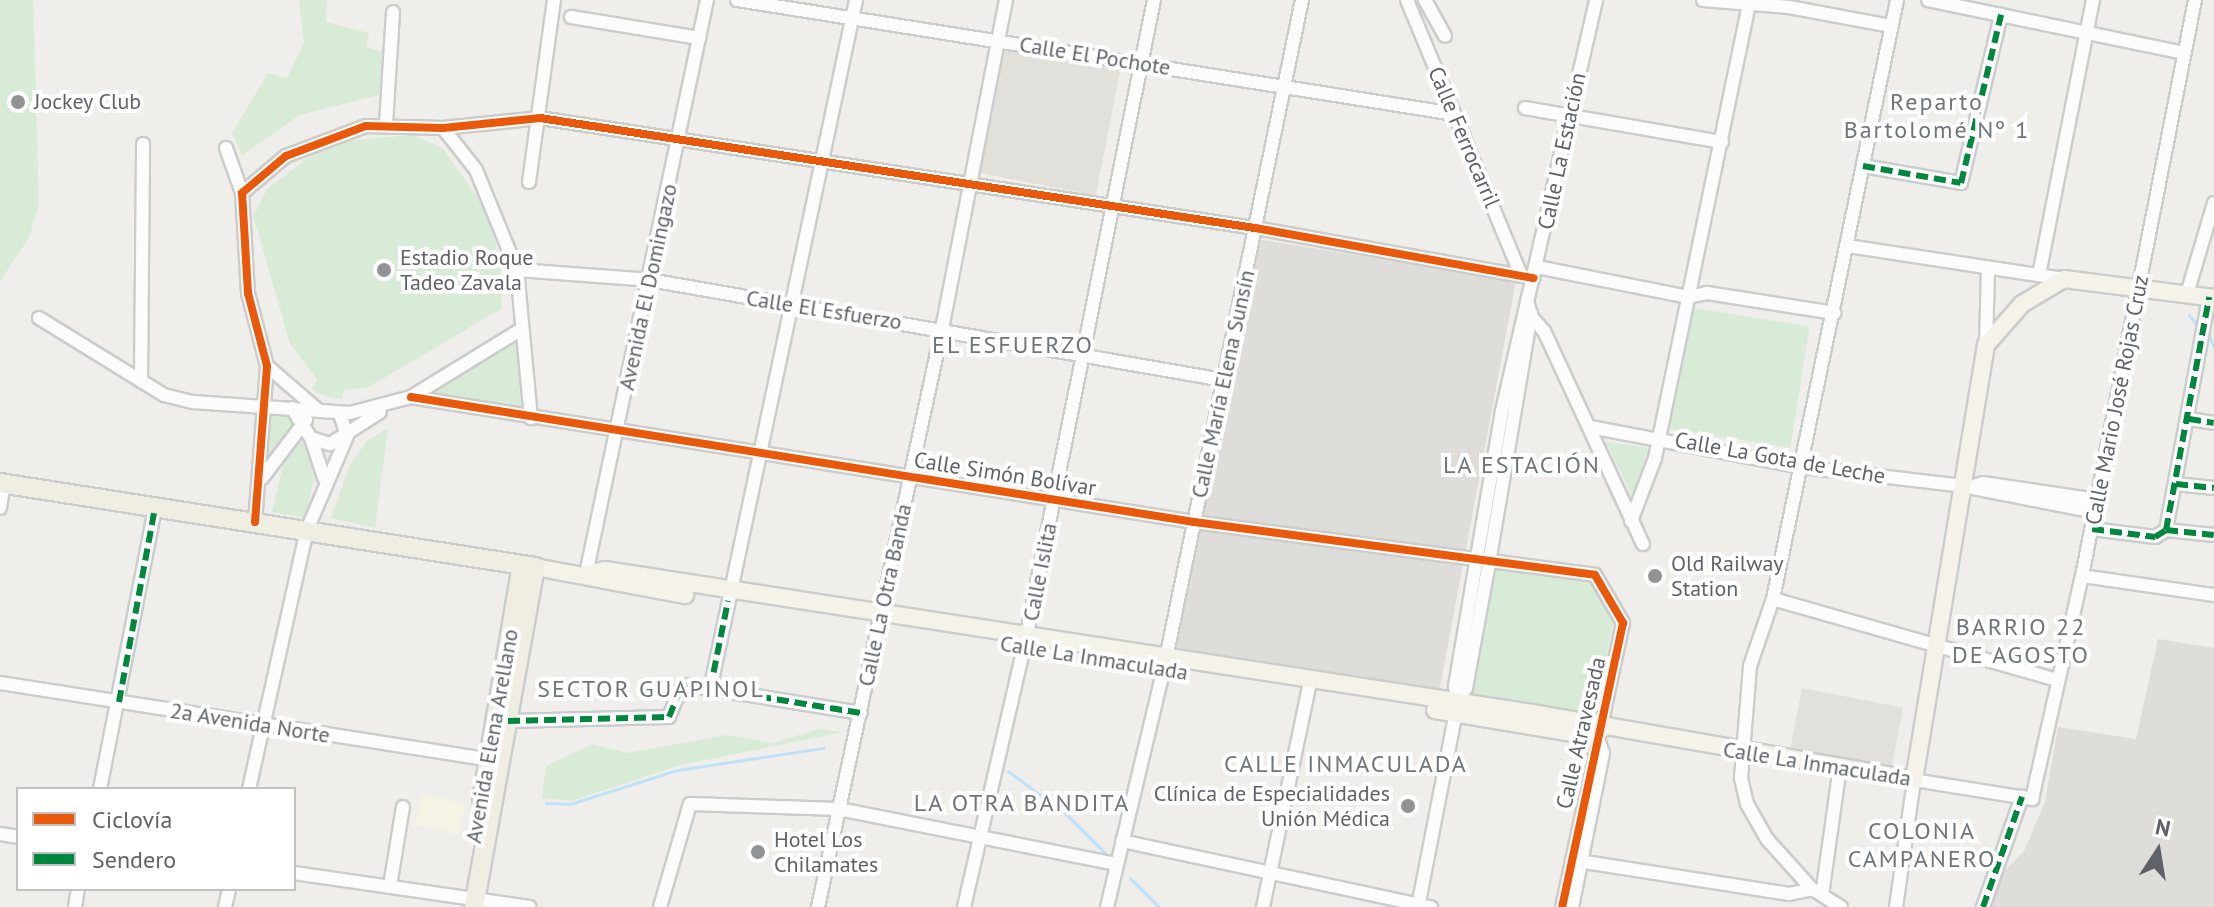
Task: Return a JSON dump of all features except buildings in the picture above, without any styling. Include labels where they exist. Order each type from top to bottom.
[{"type":"highway","points":[[2,483],[529,566]]},
{"type":"highway","name":"Avenida Elena Arellano","points":[[469,903],[529,566]]},
{"type":"highway","name":"Avenida Elena Arellano","points":[[495,760],[508,721],[508,684]]},
{"type":"main road","points":[[1914,780],[1967,486],[1986,345],[2022,304],[2064,279],[2212,298]]},
{"type":"main road","name":"Calle La Inmaculada","points":[[529,566],[586,574],[605,570],[729,596],[879,620],[1308,687],[1457,705],[1601,736],[1745,753],[1914,780]]},
{"type":"street","points":[[529,182],[554,0]]},
{"type":"street","name":"Avenida El Domingazo","points":[[586,574],[707,0]]},
{"type":"street","name":"Calle El Pochote","points":[[737,0],[1454,114]]},
{"type":"street","points":[[710,690],[763,454],[856,0]]},
{"type":"street","name":"Calle La Otra Banda","points":[[818,907],[857,740],[1006,0]]},
{"type":"street","name":"Calle Islita","points":[[964,907],[978,833],[1025,643],[1154,0]]},
{"type":"street","name":"Calle María Elena Sunsín","points":[[1107,907],[1165,664],[1302,0]]},
{"type":"street","points":[[1425,0],[1445,36]]},
{"type":"street","name":"Calle La Estación","points":[[1457,705],[1466,688],[1489,563],[1495,490],[1531,273],[1596,0]]},
{"type":"street","points":[[1703,0],[1789,7],[1891,26]]},
{"type":"street","points":[[1841,907],[1817,892],[1767,839],[1747,804],[1741,778],[1750,666],[1773,599],[1897,0]]},
{"type":"street","points":[[1928,0],[2184,53]]},
{"type":"street","points":[[2039,275],[2093,0]]},
{"type":"street","name":"Calle Mario José Rojas Cruz","points":[[1983,907],[2027,798],[2082,576],[2195,0]]},
{"type":"street","name":"Calle Ferrocarril","points":[[1408,1],[1454,114],[1531,273]]},
{"type":"street","points":[[1631,521],[1660,437],[1749,4]]},
{"type":"street","points":[[386,124],[393,12]]},
{"type":"street","points":[[1863,166],[1961,183],[2001,15]]},
{"type":"street","points":[[571,17],[699,38]]},
{"type":"street","points":[[1525,108],[1722,142]]},
{"type":"street","points":[[242,193],[286,156],[332,136],[386,124],[443,128],[540,118],[1688,297],[1707,293],[1834,313]]},
{"type":"street","points":[[443,128],[476,170],[517,270],[520,330],[531,418]]},
{"type":"street","points":[[141,381],[143,144]]},
{"type":"street","points":[[226,148],[242,193],[248,293],[267,366],[262,478],[255,522]]},
{"type":"street","points":[[2187,294],[2214,203]]},
{"type":"street","points":[[1848,246],[2064,279]]},
{"type":"street","points":[[1986,345],[1988,269]]},
{"type":"street","name":"Calle El Esfuerzo","points":[[517,270],[649,280],[1223,380]]},
{"type":"street","points":[[2166,530],[2212,298]]},
{"type":"street","points":[[1527,310],[1590,427],[1643,544]]},
{"type":"street","points":[[39,318],[141,381],[193,402],[339,412],[389,406]]},
{"type":"street","points":[[311,438],[330,444],[347,436],[389,406],[411,397],[520,330]]},
{"type":"street","points":[[267,366],[318,410]]},
{"type":"street","name":"Calle Simón Bolívar","points":[[411,397],[618,433],[1194,522],[1595,575]]},
{"type":"street","points":[[292,408],[304,423],[321,456],[325,485]]},
{"type":"street","points":[[262,478],[304,423],[318,410]]},
{"type":"street","points":[[249,787],[307,530],[347,436],[339,412]]},
{"type":"street","points":[[2189,419],[2214,423]]},
{"type":"street","name":"Calle La Gota de Leche","points":[[1590,427],[1660,437],[1802,467],[1967,486],[1984,494],[2096,506]]},
{"type":"street","points":[[0,508],[2,483]]},
{"type":"street","points":[[2176,484],[2214,488]]},
{"type":"street","name":"Calle La Estación","points":[[1423,906],[1457,705],[1455,686],[1475,561],[1495,490]]},
{"type":"street","points":[[100,787],[155,508]]},
{"type":"street","points":[[2092,529],[2155,537],[2166,530],[2214,535]]},
{"type":"street","name":"Calle Atravesada","points":[[1572,907],[1588,799],[1603,753],[1601,736],[1623,623],[1595,575]]},
{"type":"street","points":[[2082,576],[2214,595]]},
{"type":"street","points":[[1773,599],[2056,684]]},
{"type":"street","name":"2a Avenida Norte","points":[[0,683],[495,760]]},
{"type":"street","points":[[508,721],[669,717],[682,686],[861,713]]},
{"type":"street","points":[[1263,907],[1308,687]]},
{"type":"street","points":[[1817,892],[1840,767]]},
{"type":"street","points":[[1896,907],[1914,780]]},
{"type":"street","name":"Calle La Inmaculada","points":[[1914,780],[2027,798]]},
{"type":"street","points":[[660,907],[690,804],[839,809],[978,833],[1116,864]]},
{"type":"street","points":[[390,886],[403,807]]},
{"type":"street","points":[[1122,841],[1423,906]]},
{"type":"street","points":[[1577,861],[1789,894],[1817,892]]},
{"type":"street","name":"Calle Atravesada","points":[[1562,907],[1577,861]]},
{"type":"street","points":[[296,873],[390,886],[469,903],[530,907]]},
{"type":"shaded area","points":[[1003,44],[1121,67],[1096,195],[978,173]]},
{"type":"shaded area","points":[[1257,239],[1516,281],[1439,693],[1171,652],[1218,448]]},
{"type":"shaded area","points":[[2158,639],[2214,648],[2214,907],[1991,907],[1999,877],[2024,851],[2045,802],[2058,727],[2136,739]]},
{"type":"shaded area","points":[[1802,688],[1903,708],[1891,769],[1790,750]]},
{"type":"shaded area","points":[[421,794],[465,803],[459,834],[415,824]]},
{"type":"green space","name":"Jockey Club","points":[[0,0],[33,0],[39,204],[29,238],[0,281]]},
{"type":"green space","points":[[299,0],[327,0],[326,22],[369,33],[366,47],[389,54],[383,94],[300,115],[242,155],[232,133],[268,73],[287,78],[304,43]]},
{"type":"green space","name":"Estadio Roque Tadeo Zavala","points":[[413,135],[443,148],[486,210],[500,258],[502,308],[369,387],[344,390],[342,399],[328,397],[312,390],[317,379],[290,344],[253,215],[268,188],[312,155],[353,140]]},
{"type":"green space","points":[[1687,307],[1809,326],[1790,448],[1668,428]]},
{"type":"green space","points":[[517,342],[531,416],[411,397]]},
{"type":"green space","points":[[270,413],[292,415],[296,427],[268,461]]},
{"type":"green space","points":[[388,428],[375,528],[331,518],[350,464],[368,440]]},
{"type":"green space","points":[[1605,441],[1648,448],[1635,501]]},
{"type":"green space","points":[[302,442],[309,449],[314,479],[305,518],[272,512],[284,462],[293,445]]},
{"type":"green space","points":[[1488,568],[1590,579],[1613,624],[1593,718],[1466,699]]},
{"type":"green space","points":[[818,729],[843,732],[677,766],[571,801],[542,798],[546,766],[592,744],[627,753],[727,735],[773,743]]},
{"type":"waterway","points":[[2189,315],[2197,325]]},
{"type":"waterway","points":[[2208,333],[2214,347]]},
{"type":"waterway","points":[[546,803],[570,804],[677,770],[823,748]]},
{"type":"waterway","points":[[1008,771],[1067,815],[1107,855]]},
{"type":"waterway","points":[[1130,878],[1159,907]]},
{"type":"marked path","points":[[1863,166],[1961,183],[2001,15]]},
{"type":"marked path","points":[[2092,529],[2155,537],[2166,530],[2209,297]]},
{"type":"marked path","points":[[2189,419],[2214,423]]},
{"type":"marked path","points":[[2176,484],[2214,488]]},
{"type":"marked path","points":[[119,702],[155,508]]},
{"type":"marked path","points":[[2166,530],[2214,535]]},
{"type":"marked path","points":[[710,690],[728,601]]},
{"type":"marked path","points":[[508,721],[669,717],[680,690],[688,685],[861,713]]},
{"type":"marked path","points":[[1983,907],[2022,797]]},
{"type":"cycle path","points":[[255,522],[267,366],[248,293],[242,193],[286,156],[366,126],[443,128],[540,118],[1255,228],[1534,278]]},
{"type":"cycle path","points":[[411,397],[1194,522],[1595,575],[1623,623],[1562,907]]},
{"type":"place","name":"Jockey Club","points":[[18,102]]},
{"type":"place","name":"Estadio Roque Tadeo Zavala","points":[[384,270]]},
{"type":"place","name":"Old Railway Station","points":[[1655,576]]},
{"type":"place","name":"Clínica de Especialidades Unión Médica","points":[[1408,806]]},
{"type":"place","name":"Hotel Los Chilamates","points":[[758,852]]},
{"type":"district","name":"Reparto Bartolomé Nº 1","points":[[1937,116]]},
{"type":"district","name":"EL ESFUERZO","points":[[1013,345]]},
{"type":"district","name":"LA ESTACIÓN","points":[[1522,465]]},
{"type":"district","name":"BARRIO 22 DE AGOSTO","points":[[2021,641]]},
{"type":"district","name":"SECTOR GUAPINOL","points":[[651,689]]},
{"type":"district","name":"CALLE INMACULADA","points":[[1346,764]]},
{"type":"district","name":"LA OTRA BANDITA","points":[[1022,803]]},
{"type":"district","name":"COLONIA CAMPANERO","points":[[1922,845]]}]
